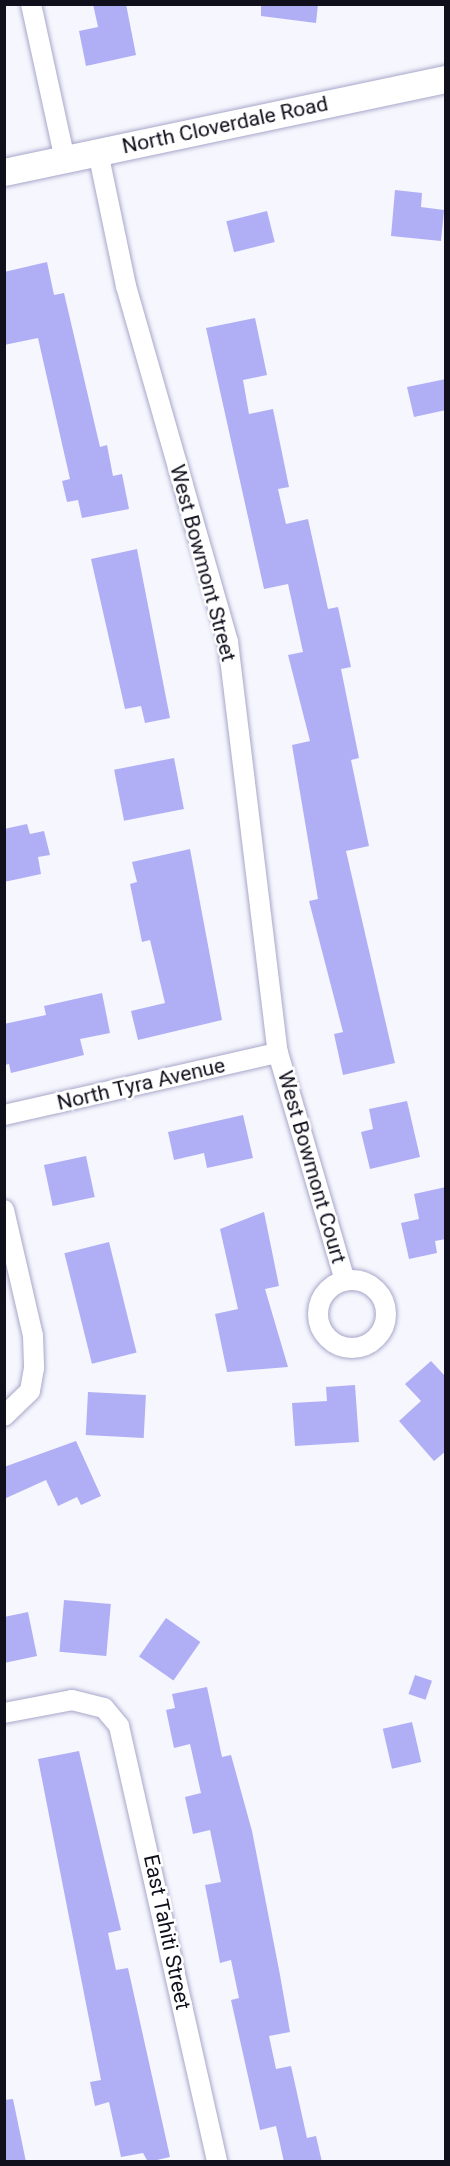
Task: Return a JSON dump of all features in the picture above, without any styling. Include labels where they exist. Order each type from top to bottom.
[{"type":"main road","name":"North Cloverdale Road","points":[[4,172],[446,79]]},
{"type":"street","points":[[31,4],[64,160]]},
{"type":"street","name":"West Bowmont Street","points":[[98,152],[126,286],[228,642],[278,1053]]},
{"type":"street","name":"North Tyra Avenue","points":[[4,1115],[278,1053]]},
{"type":"street","name":"West Bowmont Court","points":[[278,1053],[345,1280]]},
{"type":"street","points":[[4,1210],[33,1336],[30,1391],[4,1416]]},
{"type":"street","name":"East Tahiti Street","points":[[4,1713],[72,1700],[104,1708],[126,1743],[217,2162]]},
{"type":"building","points":[[93,4],[126,4],[136,55],[86,66],[79,31],[98,27]]},
{"type":"building","points":[[261,4],[318,4],[316,23],[261,16]]},
{"type":"building","points":[[395,190],[422,193],[421,207],[444,210],[441,241],[391,236]]},
{"type":"building","points":[[267,211],[275,242],[234,252],[226,221]]},
{"type":"building","points":[[47,262],[54,295],[64,293],[100,447],[107,445],[113,476],[122,474],[129,509],[82,518],[78,500],[67,502],[62,481],[70,479],[38,338],[4,345],[4,272]]},
{"type":"building","points":[[255,318],[267,375],[243,380],[249,414],[273,409],[289,487],[278,489],[286,524],[308,519],[328,609],[338,607],[351,667],[341,669],[359,758],[351,760],[369,846],[346,851],[395,1063],[343,1075],[334,1034],[343,1032],[309,901],[318,899],[292,745],[310,741],[288,655],[303,652],[288,584],[264,589],[206,328]]},
{"type":"building","points":[[446,379],[446,410],[414,417],[407,387]]},
{"type":"building","points":[[137,549],[170,718],[145,723],[141,706],[125,709],[91,559]]},
{"type":"building","points":[[174,758],[184,809],[124,821],[114,770]]},
{"type":"building","points":[[27,824],[30,834],[44,831],[50,855],[38,857],[41,874],[4,882],[4,829]]},
{"type":"building","points":[[190,849],[222,1020],[138,1040],[131,1011],[165,1003],[150,940],[142,942],[130,884],[137,882],[132,862]]},
{"type":"building","points":[[102,993],[110,1033],[80,1039],[84,1055],[11,1073],[9,1064],[4,1065],[4,1024],[46,1015],[44,1006]]},
{"type":"building","points":[[407,1101],[420,1157],[370,1169],[361,1132],[373,1129],[369,1109]]},
{"type":"building","points":[[243,1115],[253,1158],[207,1168],[204,1153],[174,1160],[168,1132]]},
{"type":"building","points":[[86,1156],[95,1197],[53,1206],[44,1165]]},
{"type":"building","points":[[446,1187],[446,1239],[435,1241],[437,1253],[409,1259],[401,1223],[419,1219],[414,1194]]},
{"type":"building","points":[[264,1212],[279,1286],[265,1289],[288,1367],[227,1372],[215,1314],[238,1309],[220,1229]]},
{"type":"building","points":[[109,1242],[137,1353],[92,1364],[64,1253]]},
{"type":"building","points":[[431,1361],[446,1377],[446,1451],[434,1461],[399,1421],[421,1401],[405,1384]]},
{"type":"building","points":[[355,1385],[359,1442],[295,1446],[292,1403],[327,1401],[326,1387]]},
{"type":"building","points":[[88,1392],[146,1395],[144,1438],[86,1435]]},
{"type":"building","points":[[76,1441],[101,1496],[81,1505],[77,1497],[58,1506],[46,1480],[4,1499],[4,1467]]},
{"type":"building","points":[[64,1600],[111,1604],[106,1656],[59,1652]]},
{"type":"building","points":[[28,1612],[37,1656],[4,1663],[4,1617]]},
{"type":"building","points":[[166,1618],[200,1642],[173,1681],[139,1657]]},
{"type":"building","points":[[415,1675],[432,1681],[426,1700],[408,1694]]},
{"type":"building","points":[[207,1687],[222,1757],[231,1755],[252,1831],[280,1975],[290,2032],[269,2036],[276,2069],[291,2066],[307,2138],[316,2136],[322,2162],[284,2162],[276,2126],[260,2130],[231,2000],[239,1998],[231,1960],[220,1963],[205,1885],[221,1882],[210,1830],[193,1834],[185,1797],[201,1793],[190,1744],[174,1748],[166,1710],[175,1708],[172,1694]]},
{"type":"building","points":[[412,1722],[421,1762],[392,1769],[383,1729]]},
{"type":"building","points":[[79,1751],[121,1930],[108,1933],[116,1970],[128,1968],[170,2157],[148,2162],[143,2153],[121,2157],[109,2102],[95,2106],[90,2082],[101,2080],[38,1759]]},
{"type":"building","points":[[13,2099],[26,2162],[4,2162],[4,2100]]}]
